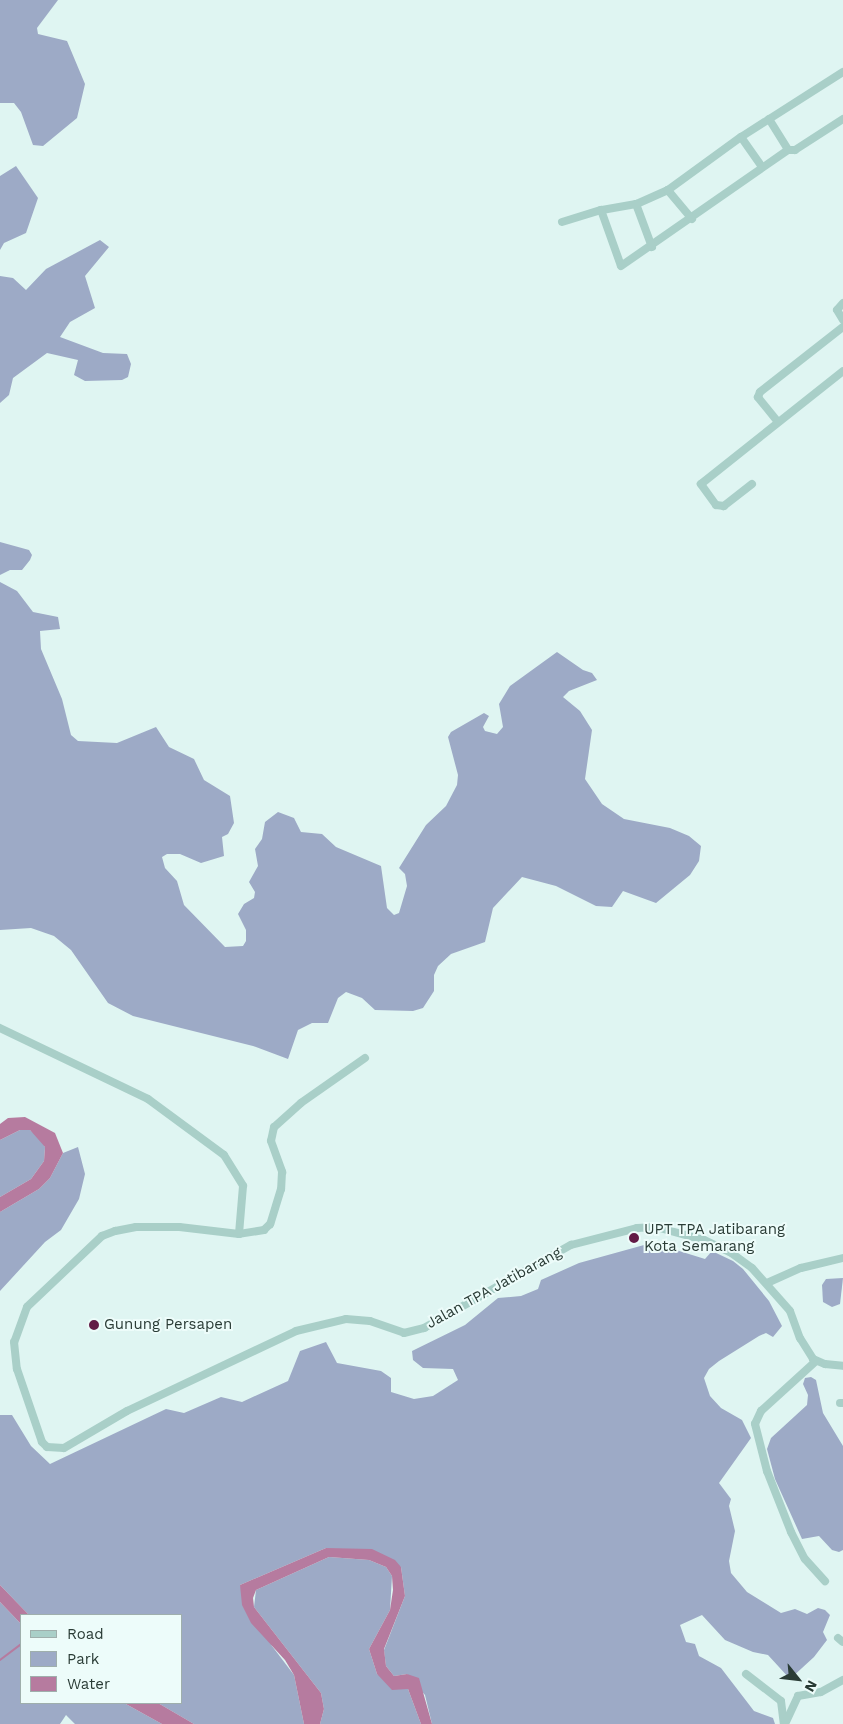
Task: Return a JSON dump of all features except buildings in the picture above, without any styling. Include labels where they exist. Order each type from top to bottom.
[{"type":"street","points":[[562,222],[600,210],[636,204],[668,190],[741,137],[843,72]]},
{"type":"street","points":[[768,119],[788,150]]},
{"type":"street","points":[[600,210],[620,266],[652,247],[762,167],[788,150],[795,150],[843,119]]},
{"type":"street","points":[[741,137],[762,167]]},
{"type":"street","points":[[668,190],[692,219]]},
{"type":"street","points":[[636,204],[652,247]]},
{"type":"street","points":[[843,303],[837,310],[843,320]]},
{"type":"street","points":[[778,422],[758,397],[760,392],[843,327]]},
{"type":"street","points":[[752,484],[724,506],[716,505],[701,484],[843,370]]},
{"type":"street","points":[[0,1028],[148,1099],[224,1155],[243,1186],[240,1234],[264,1230],[273,1216],[282,1179],[271,1141],[274,1128],[302,1103],[365,1058]]},
{"type":"street","name":"Jalan TPA Jatibarang","points":[[240,1234],[179,1227],[136,1227],[102,1236],[27,1307],[14,1342],[17,1369],[42,1442],[57,1450],[128,1411],[296,1331],[346,1319],[370,1321],[404,1332],[424,1328],[571,1245],[637,1228],[656,1227],[704,1240],[741,1259],[767,1283],[790,1311],[800,1338],[816,1362]]},
{"type":"street","points":[[767,1283],[801,1268],[843,1258]]},
{"type":"street","points":[[825,1581],[805,1560],[791,1532],[767,1471],[755,1424],[757,1415],[770,1401],[816,1362],[843,1366]]},
{"type":"street","points":[[746,1674],[781,1701],[784,1724]]},
{"type":"street","points":[[784,1724],[798,1696],[821,1692],[843,1681]]},
{"type":"green space","points":[[0,0],[58,0],[37,28],[38,34],[67,41],[85,84],[77,118],[43,146],[33,145],[21,112],[14,103],[0,103]]},
{"type":"green space","points":[[16,166],[38,198],[26,233],[4,243],[0,250],[0,176]]},
{"type":"green space","points":[[100,240],[109,247],[85,276],[95,308],[70,322],[60,337],[103,353],[127,354],[131,364],[128,377],[122,380],[85,381],[74,375],[78,360],[47,353],[13,378],[9,395],[0,403],[0,276],[13,278],[26,290],[46,269]]},
{"type":"green space","points":[[0,542],[29,550],[32,555],[22,570],[10,570],[0,575]]},
{"type":"green space","points":[[0,582],[17,591],[33,612],[58,617],[60,629],[40,631],[41,649],[62,699],[71,735],[78,741],[117,743],[156,727],[169,747],[194,759],[204,780],[230,796],[234,823],[228,834],[222,837],[224,856],[201,863],[180,854],[167,854],[162,857],[165,868],[177,881],[184,905],[225,947],[243,946],[246,941],[246,930],[238,914],[244,904],[254,898],[255,892],[249,882],[258,866],[255,849],[262,839],[265,822],[278,812],[294,818],[301,832],[322,834],[336,847],[381,866],[387,908],[394,915],[399,913],[407,886],[405,874],[399,868],[426,825],[446,806],[457,785],[458,775],[448,737],[451,732],[484,713],[489,716],[483,727],[485,731],[497,734],[503,727],[499,704],[510,686],[557,652],[583,670],[592,673],[597,680],[569,691],[563,697],[580,711],[592,730],[585,779],[602,804],[624,819],[670,828],[689,836],[701,846],[699,861],[690,875],[656,903],[623,891],[612,907],[596,906],[556,886],[522,877],[493,908],[485,942],[451,954],[438,966],[434,975],[434,991],[423,1008],[413,1011],[375,1010],[362,998],[346,992],[338,998],[328,1023],[312,1023],[298,1030],[288,1059],[253,1046],[133,1016],[108,1003],[71,950],[54,936],[31,928],[0,930]]},
{"type":"green space","points":[[20,1130],[30,1130],[40,1138],[45,1147],[44,1161],[31,1179],[0,1197],[0,1140]]},
{"type":"green space","points":[[78,1147],[85,1174],[79,1199],[61,1230],[45,1242],[0,1291],[0,1212],[39,1189],[50,1178],[63,1153]]},
{"type":"green space","points":[[644,1245],[676,1250],[705,1259],[712,1251],[733,1261],[743,1269],[769,1301],[782,1326],[773,1337],[766,1333],[759,1336],[719,1361],[709,1369],[704,1378],[710,1396],[721,1408],[742,1420],[751,1438],[719,1483],[731,1499],[729,1506],[735,1531],[729,1561],[731,1573],[747,1592],[781,1613],[795,1609],[807,1614],[818,1608],[825,1610],[830,1615],[823,1632],[827,1640],[814,1657],[790,1679],[768,1655],[753,1652],[725,1640],[702,1615],[680,1625],[686,1642],[695,1644],[699,1656],[721,1668],[754,1711],[773,1718],[775,1724],[432,1724],[425,1695],[407,1674],[394,1676],[386,1666],[384,1650],[405,1596],[401,1567],[326,1548],[240,1585],[272,1646],[294,1675],[304,1724],[194,1724],[160,1704],[182,1704],[182,1614],[28,1614],[0,1585],[0,1415],[12,1415],[31,1446],[50,1464],[166,1409],[184,1413],[221,1397],[242,1402],[288,1381],[300,1351],[326,1342],[337,1363],[381,1371],[391,1378],[391,1392],[414,1399],[433,1396],[458,1380],[453,1369],[423,1368],[413,1360],[412,1351],[465,1325],[498,1298],[521,1296],[538,1289],[541,1280],[579,1263]]},
{"type":"green space","points":[[843,1278],[840,1304],[832,1307],[823,1302],[822,1285],[826,1279]]},
{"type":"green space","points":[[811,1377],[816,1380],[823,1413],[843,1446],[843,1550],[839,1552],[832,1550],[819,1536],[802,1539],[775,1479],[767,1449],[771,1438],[807,1405],[808,1395],[803,1384],[805,1378]]},
{"type":"green space","points":[[329,1557],[369,1560],[386,1567],[392,1576],[390,1610],[369,1649],[377,1674],[408,1689],[421,1724],[320,1724],[324,1709],[321,1693],[254,1607],[256,1590]]},
{"type":"green space","points":[[0,1602],[20,1623],[20,1704],[126,1704],[162,1724],[75,1724],[66,1715],[60,1724],[0,1724]]},
{"type":"water","points":[[25,1117],[55,1133],[63,1153],[50,1178],[39,1189],[0,1212],[0,1197],[31,1179],[44,1161],[45,1147],[30,1130],[20,1130],[0,1140],[0,1124],[8,1118]]},
{"type":"water","points":[[326,1548],[372,1549],[395,1560],[401,1567],[405,1596],[384,1649],[386,1666],[394,1676],[407,1674],[419,1678],[432,1724],[421,1724],[408,1689],[392,1690],[377,1674],[369,1649],[390,1610],[393,1590],[392,1576],[386,1567],[369,1560],[329,1557],[256,1590],[253,1598],[254,1607],[321,1693],[324,1709],[320,1724],[304,1724],[294,1675],[285,1660],[251,1623],[242,1605],[240,1585]]},
{"type":"water","points":[[0,1585],[28,1614],[20,1614],[20,1623],[0,1602]]},
{"type":"water","points":[[126,1704],[160,1704],[194,1724],[162,1724]]},
{"type":"waterway","points":[[0,1660],[20,1645]]},
{"type":"place","name":"UPT TPA Jatibarang Kota Semarang","points":[[634,1238]]},
{"type":"place","name":"Gunung Persapen","points":[[94,1325]]}]
